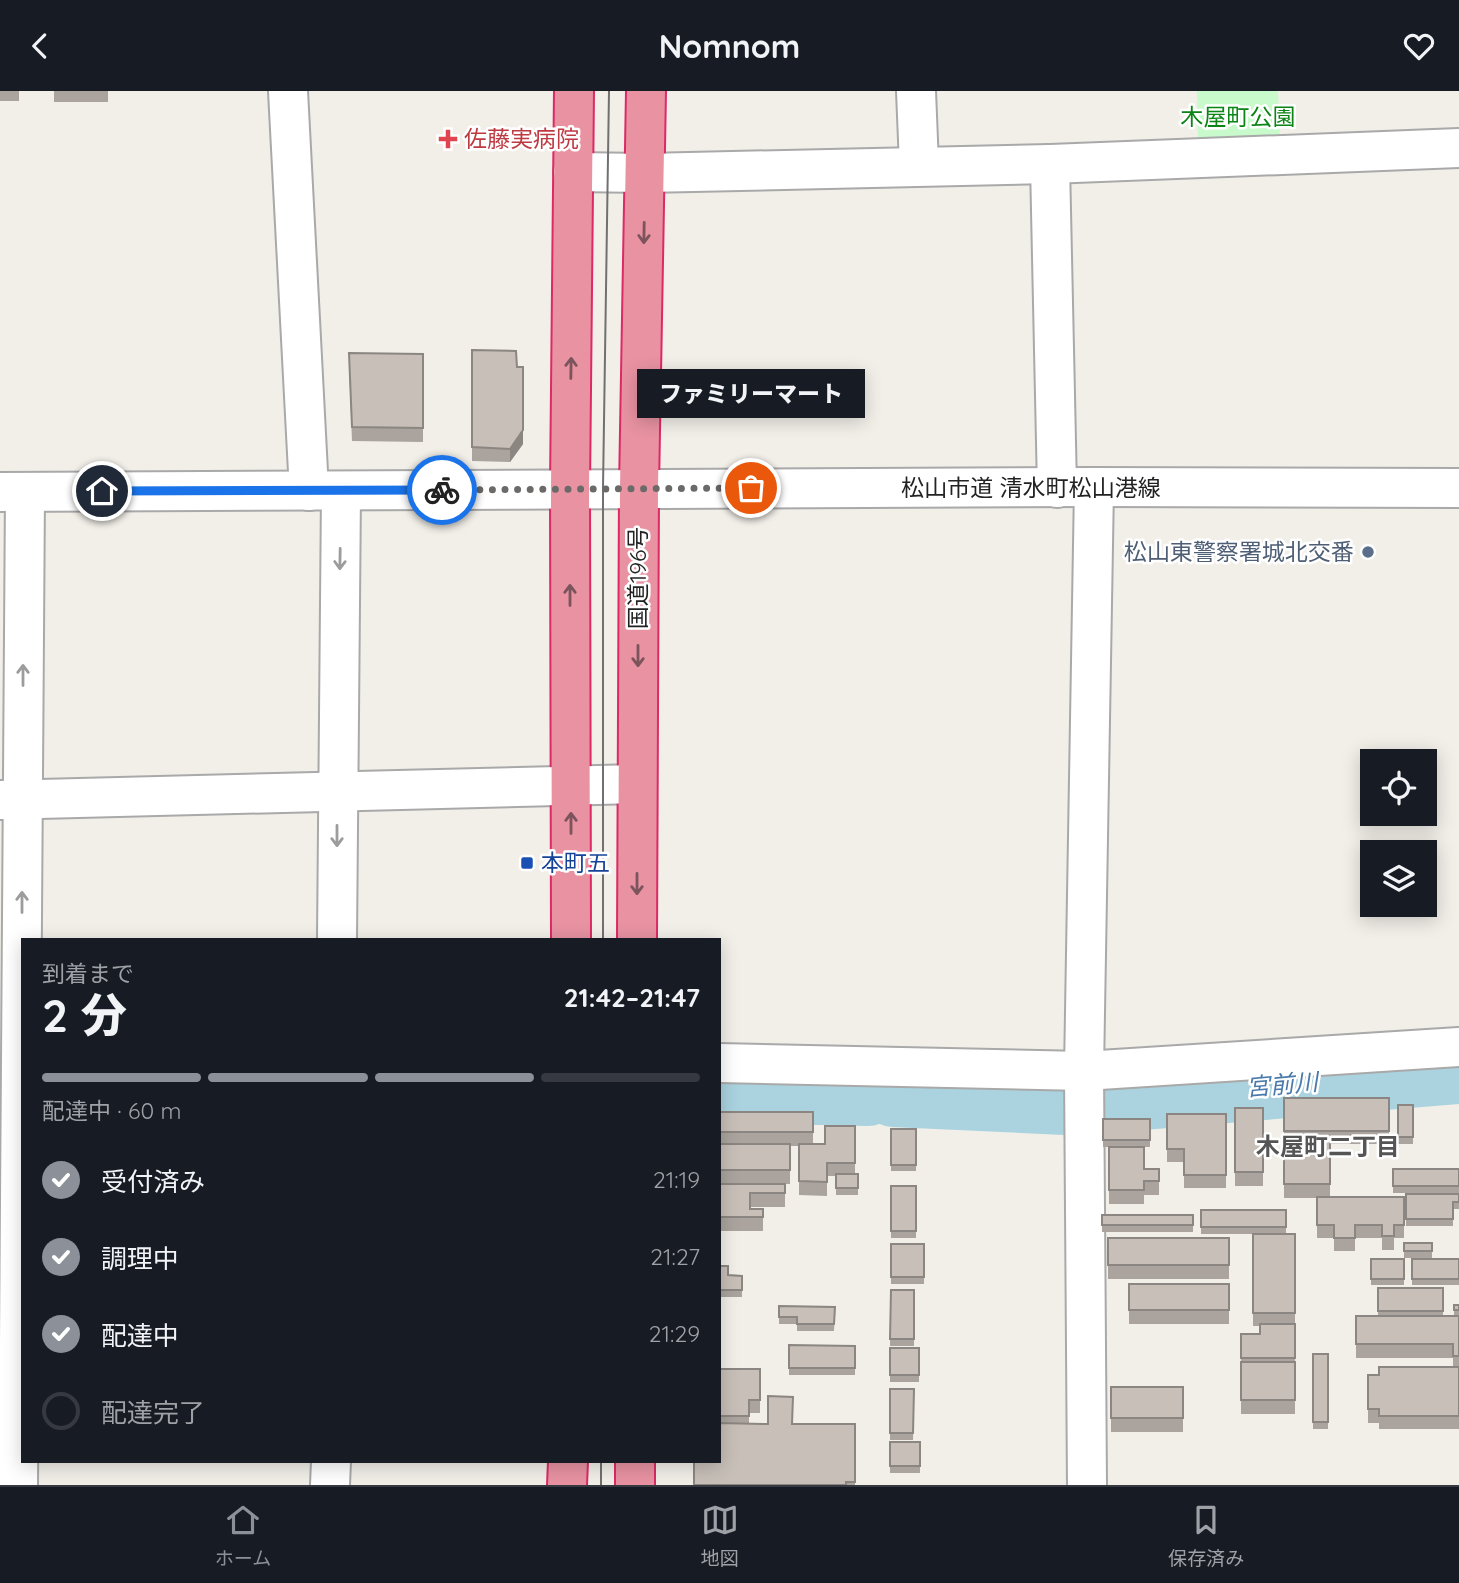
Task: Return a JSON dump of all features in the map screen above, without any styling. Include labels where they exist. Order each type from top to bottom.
[{"type":"highway","name":"国道196号","points":[[574,91],[573,172],[637,784],[637,938]]},
{"type":"highway","name":"国道196号","points":[[571,938],[571,784],[604,488],[646,173],[646,91]]},
{"type":"highway","points":[[567,1485],[568,1463]]},
{"type":"highway","points":[[635,1463],[635,1485]]},
{"type":"street","points":[[288,91],[325,491],[338,790],[337,938]]},
{"type":"street","points":[[916,91],[919,166]]},
{"type":"street","points":[[573,172],[646,173],[1050,164],[1459,148]]},
{"type":"street","points":[[1050,164],[1075,488],[1087,1485]]},
{"type":"street","name":"松山市道 清水町松山港線","points":[[12,492],[604,488],[1459,488]]},
{"type":"street","points":[[12,492],[11,800],[18,1485]]},
{"type":"street","points":[[11,800],[637,784]]},
{"type":"street","points":[[721,1063],[1084,1071],[1459,1047]]},
{"type":"street","points":[[330,1485],[331,1463]]},
{"type":"green space","name":"木屋町公園","points":[[1197,91],[1278,91],[1280,143],[1198,143]]},
{"type":"building","points":[[472,350],[516,351],[517,367],[523,367],[523,430],[510,449],[472,447]]},
{"type":"building","points":[[349,353],[423,354],[423,428],[352,427]]},
{"type":"building","points":[[1284,1098],[1389,1098],[1389,1131],[1284,1131]]},
{"type":"building","points":[[1398,1105],[1413,1105],[1413,1137],[1398,1137]]},
{"type":"building","points":[[1235,1108],[1263,1108],[1263,1172],[1235,1172]]},
{"type":"building","points":[[721,1112],[813,1112],[813,1132],[721,1132]]},
{"type":"building","points":[[1167,1114],[1226,1114],[1226,1175],[1184,1175],[1184,1149],[1167,1149]]},
{"type":"building","points":[[1103,1119],[1150,1119],[1150,1140],[1103,1140]]},
{"type":"building","points":[[825,1126],[855,1126],[855,1163],[827,1163],[827,1182],[799,1181],[799,1144],[825,1144]]},
{"type":"building","points":[[891,1129],[916,1129],[916,1165],[891,1165]]},
{"type":"building","points":[[1313,1138],[1330,1138],[1330,1184],[1284,1184],[1284,1142],[1313,1142]]},
{"type":"building","points":[[721,1144],[790,1144],[790,1170],[721,1170]]},
{"type":"building","points":[[1109,1147],[1144,1147],[1144,1169],[1159,1169],[1159,1181],[1144,1181],[1144,1190],[1109,1190]]},
{"type":"building","points":[[1393,1169],[1459,1169],[1459,1186],[1393,1186]]},
{"type":"building","points":[[836,1174],[858,1174],[858,1188],[836,1188]]},
{"type":"building","points":[[721,1184],[785,1184],[785,1193],[750,1193],[750,1209],[763,1209],[763,1217],[721,1217]]},
{"type":"building","points":[[891,1186],[916,1186],[916,1231],[891,1231]]},
{"type":"building","points":[[1406,1194],[1459,1194],[1459,1202],[1453,1202],[1453,1219],[1406,1219]]},
{"type":"building","points":[[1317,1197],[1404,1197],[1404,1225],[1394,1225],[1394,1236],[1382,1236],[1382,1225],[1355,1225],[1355,1238],[1334,1238],[1334,1225],[1317,1225]]},
{"type":"building","points":[[1201,1210],[1286,1210],[1286,1227],[1201,1227]]},
{"type":"building","points":[[1102,1215],[1193,1215],[1193,1225],[1102,1225]]},
{"type":"building","points":[[1253,1234],[1295,1234],[1295,1313],[1253,1313]]},
{"type":"building","points":[[1108,1238],[1229,1238],[1229,1265],[1108,1265]]},
{"type":"building","points":[[1404,1243],[1432,1243],[1432,1251],[1404,1251]]},
{"type":"building","points":[[891,1244],[924,1244],[924,1277],[891,1277]]},
{"type":"building","points":[[1371,1259],[1404,1259],[1404,1279],[1371,1279]]},
{"type":"building","points":[[1412,1259],[1459,1259],[1459,1279],[1412,1279]]},
{"type":"building","points":[[721,1266],[728,1266],[728,1275],[742,1276],[742,1290],[721,1290]]},
{"type":"building","points":[[1129,1284],[1229,1284],[1229,1310],[1129,1310]]},
{"type":"building","points":[[1378,1288],[1443,1288],[1443,1311],[1378,1311]]},
{"type":"building","points":[[891,1290],[914,1290],[914,1339],[890,1339]]},
{"type":"building","points":[[779,1306],[835,1307],[834,1324],[797,1324],[797,1317],[779,1317]]},
{"type":"building","points":[[1356,1316],[1459,1316],[1459,1356],[1453,1356],[1453,1344],[1356,1344]]},
{"type":"building","points":[[1260,1324],[1295,1324],[1295,1358],[1241,1358],[1241,1334],[1260,1334]]},
{"type":"building","points":[[789,1345],[855,1346],[855,1368],[789,1368]]},
{"type":"building","points":[[890,1348],[919,1348],[919,1375],[890,1375]]},
{"type":"building","points":[[1313,1354],[1328,1354],[1328,1422],[1313,1422]]},
{"type":"building","points":[[1241,1362],[1295,1362],[1295,1400],[1241,1400]]},
{"type":"building","points":[[1379,1367],[1459,1367],[1459,1416],[1379,1416],[1379,1409],[1368,1409],[1368,1375],[1379,1375]]},
{"type":"building","points":[[721,1369],[760,1369],[760,1400],[749,1400],[749,1416],[721,1416]]},
{"type":"building","points":[[1111,1387],[1183,1387],[1183,1418],[1111,1418]]},
{"type":"building","points":[[890,1389],[914,1389],[913,1433],[890,1433]]},
{"type":"building","points":[[768,1396],[793,1397],[792,1424],[855,1424],[855,1482],[846,1482],[846,1485],[694,1485],[694,1463],[721,1463],[721,1423],[768,1424]]},
{"type":"building","points":[[890,1442],[920,1442],[920,1466],[890,1466]]},
{"type":"waterway","name":"宮前川","points":[[1105,1100],[1459,1071]]},
{"type":"waterway","name":"宮前川","points":[[721,1090],[868,1093]]},
{"type":"waterway","name":"宮前川","points":[[893,1094],[1065,1102]]},
{"type":"tram line","points":[[603,938],[603,488],[609,91]]},
{"type":"tram line","points":[[601,1463],[601,1485]]},
{"type":"way so far","points":[[442,490],[751,488]]},
{"type":"place","name":"佐藤実病院","points":[[448,139]]},
{"type":"place","name":"ファミリーマート","points":[[751,488]]},
{"type":"place","name":"松山東警察署城北交番","points":[[1368,552]]},
{"type":"place","name":"本町五","points":[[527,863]]},
{"type":"district","name":"木屋町二丁目","points":[[1328,1147]]},
{"type":"route","points":[[102,491],[442,490]]}]
